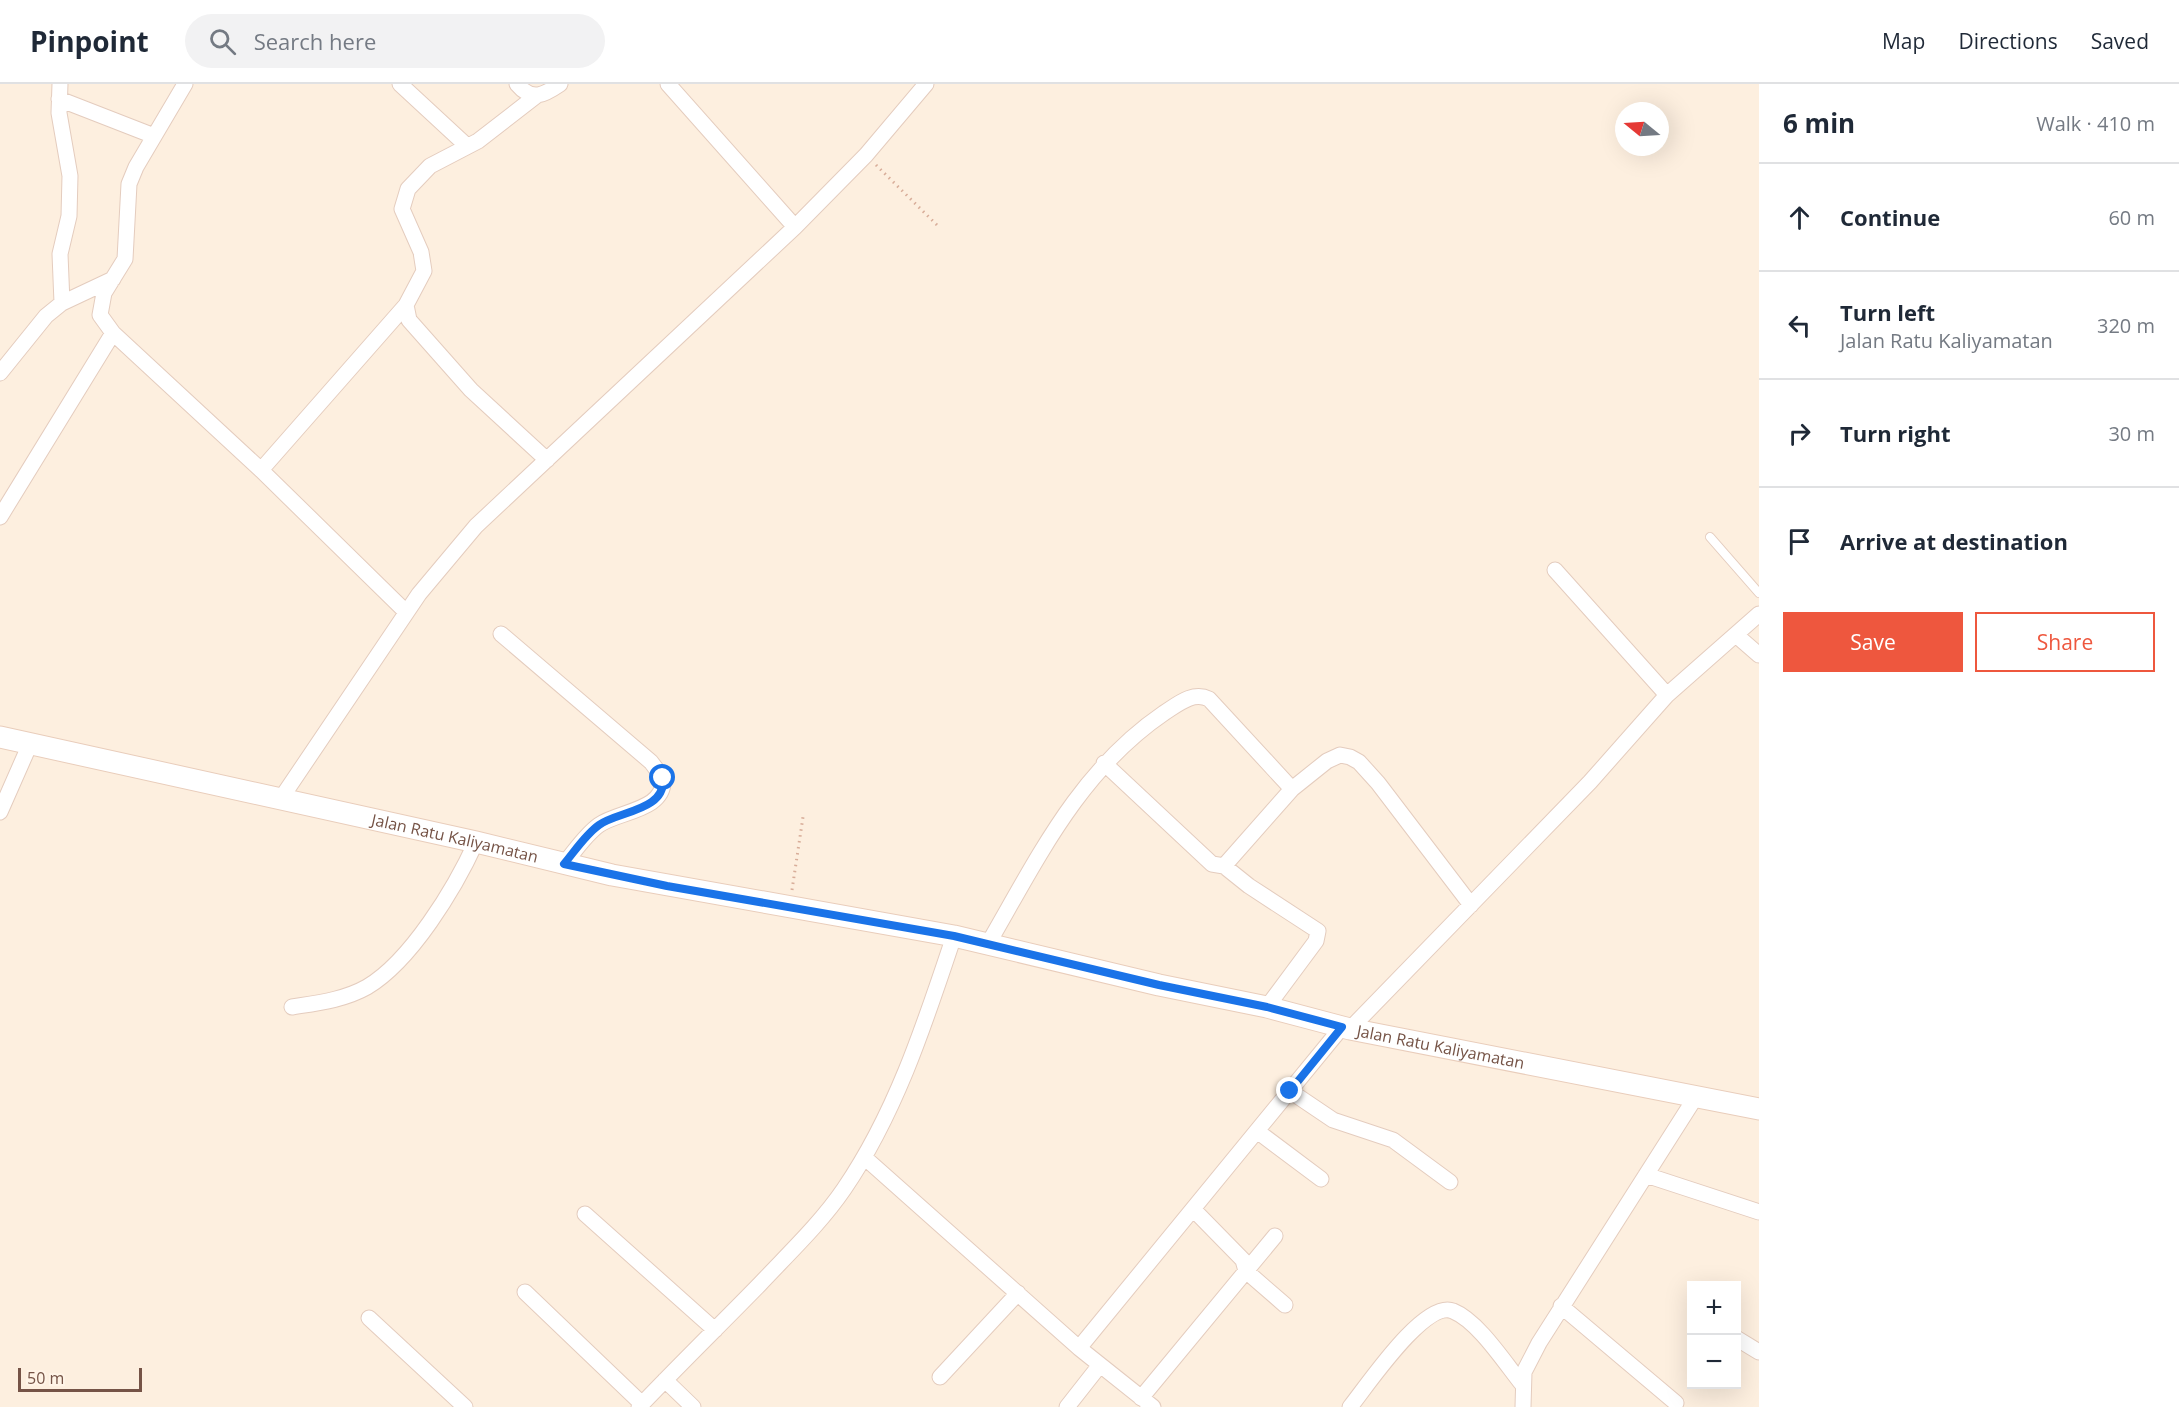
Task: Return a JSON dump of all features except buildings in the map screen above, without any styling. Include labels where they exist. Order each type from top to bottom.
[{"type":"main road","name":"Jalan Ratu Kaliyamatan","points":[[0,737],[667,886],[954,936],[1267,1007],[1346,1028],[1695,1098],[1759,1108]]},
{"type":"street","points":[[185,84],[129,184],[125,259],[100,304],[100,315],[113,333],[261,470],[406,612]]},
{"type":"street","points":[[400,84],[467,146]]},
{"type":"street","points":[[517,84],[536,96]]},
{"type":"street","points":[[261,470],[406,305],[424,270],[421,252],[402,209],[408,189],[430,166],[478,141],[536,96],[543,95],[560,84]]},
{"type":"street","points":[[668,84],[795,227]]},
{"type":"street","points":[[280,800],[406,612],[476,525],[795,227],[866,155],[926,84]]},
{"type":"street","points":[[62,303],[60,254],[69,216],[70,176],[61,132],[59,92],[154,136]]},
{"type":"street","points":[[0,373],[46,316],[62,303],[113,279]]},
{"type":"street","points":[[406,305],[409,320],[449,368],[548,460]]},
{"type":"street","points":[[0,517],[113,333]]},
{"type":"street","points":[[1555,570],[1667,695]]},
{"type":"street","points":[[1079,1348],[1290,1091],[1346,1028],[1590,783],[1667,695],[1759,614]]},
{"type":"street","points":[[501,634],[636,749],[657,768],[663,778],[662,789],[654,800],[597,826],[564,864]]},
{"type":"street","points":[[1736,635],[1759,655]]},
{"type":"street","points":[[988,944],[1065,815],[1104,763],[1150,723],[1185,700],[1202,695],[1209,699],[1292,789]]},
{"type":"street","points":[[0,812],[30,744]]},
{"type":"street","points":[[1224,866],[1292,789],[1327,761],[1340,755],[1359,762],[1471,905]]},
{"type":"street","points":[[1104,763],[1212,864],[1224,866],[1249,886],[1318,931],[1316,941],[1267,1007]]},
{"type":"street","points":[[292,1007],[334,1000],[367,987],[389,968],[423,932],[457,883],[476,842]]},
{"type":"street","points":[[525,1292],[641,1406],[826,1213],[864,1157],[883,1123],[914,1051],[954,936]]},
{"type":"street","points":[[1290,1091],[1333,1120],[1392,1140],[1450,1182]]},
{"type":"street","points":[[1522,1407],[1522,1384],[1528,1363],[1695,1098]]},
{"type":"street","points":[[1257,1131],[1321,1179]]},
{"type":"street","points":[[864,1157],[1079,1348],[1147,1403],[1275,1236]]},
{"type":"street","points":[[1646,1175],[1759,1212]]},
{"type":"street","points":[[1193,1209],[1243,1260],[1246,1271],[1285,1305]]},
{"type":"street","points":[[585,1214],[715,1330]]},
{"type":"street","points":[[940,1377],[1018,1293]]},
{"type":"street","points":[[1562,1306],[1676,1403]]},
{"type":"street","points":[[1350,1407],[1411,1332],[1425,1318],[1443,1309],[1457,1312],[1468,1320],[1522,1384]]},
{"type":"street","points":[[369,1318],[465,1407]]},
{"type":"street","points":[[1741,1341],[1759,1352]]},
{"type":"street","points":[[1067,1407],[1100,1365]]},
{"type":"street","points":[[665,1380],[693,1407]]},
{"type":"lane","points":[[1710,537],[1759,593]]},
{"type":"path","points":[[866,155],[939,227]]},
{"type":"path","points":[[789,907],[803,817]]},
{"type":"route","points":[[663,778],[662,789],[654,800],[597,826],[564,864],[667,886],[954,936],[1159,985],[1267,1007],[1342,1027],[1290,1091]]}]
